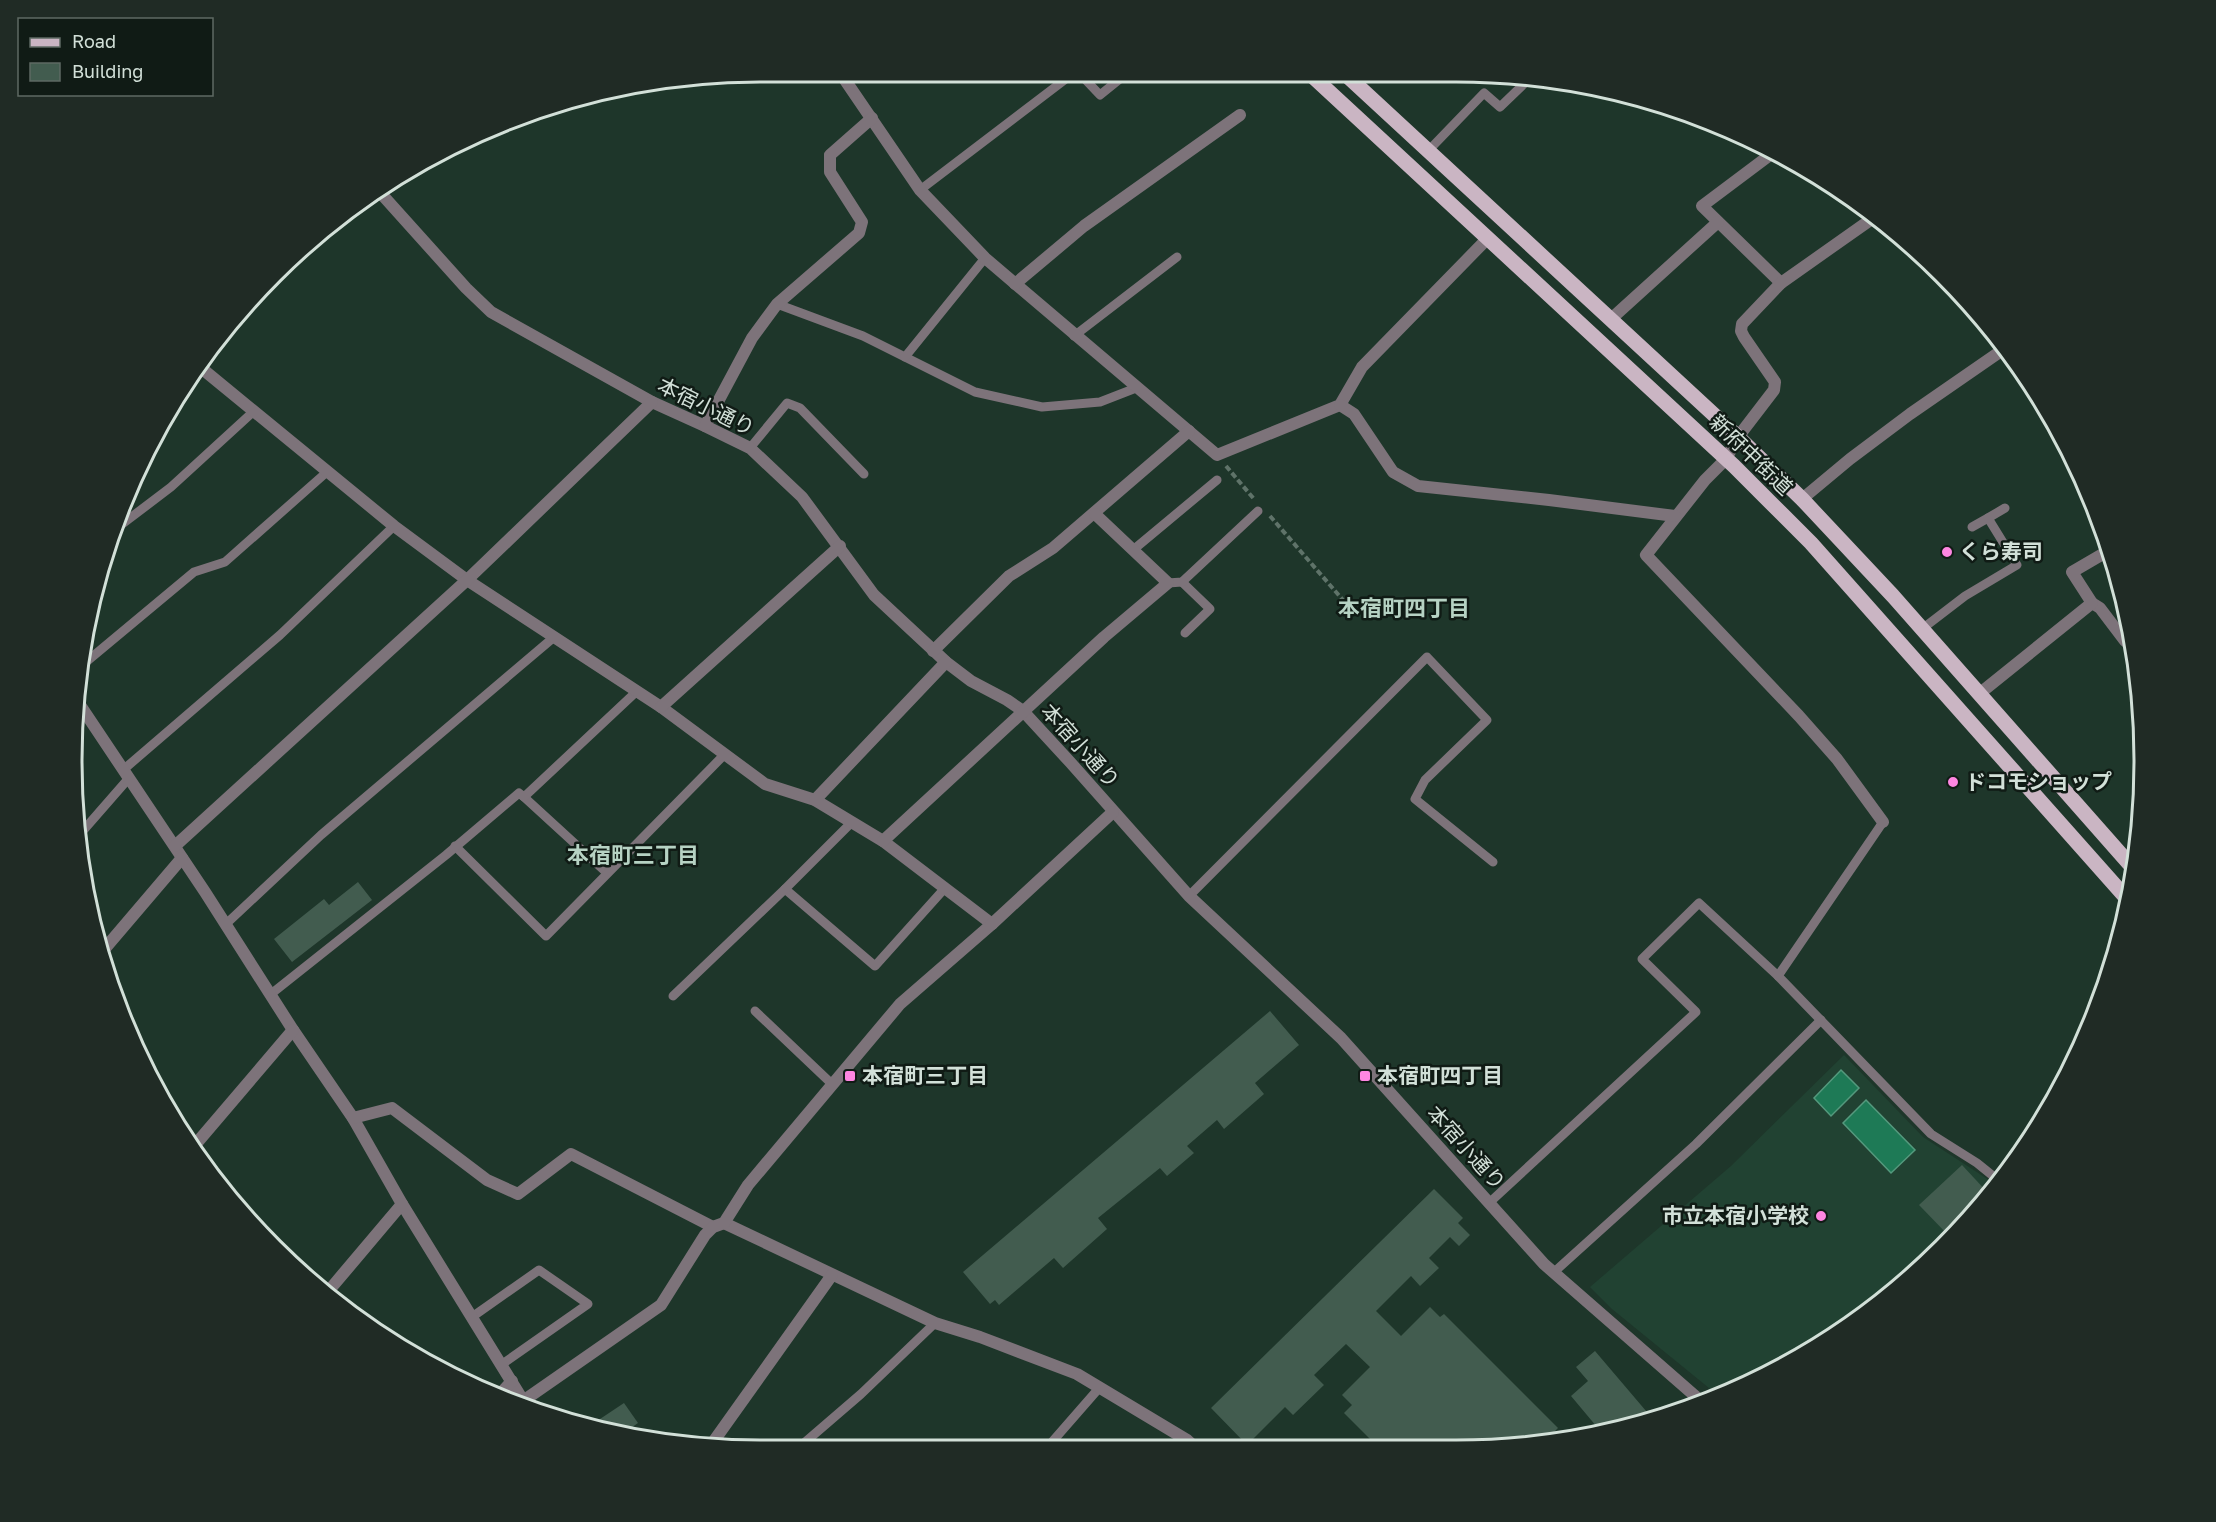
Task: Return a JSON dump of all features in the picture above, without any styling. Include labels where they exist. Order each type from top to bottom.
[{"type":"main road","name":"新府中街道","points":[[1319,82],[1726,459],[1836,569],[2120,891]]},
{"type":"main road","name":"新府中街道","points":[[1354,82],[1802,499],[1922,629],[2126,860]]},
{"type":"street","points":[[847,82],[920,190],[985,258],[1074,336],[1217,455],[1340,405],[1362,367],[1488,238]]},
{"type":"street","points":[[1015,284],[1084,226],[1240,115]]},
{"type":"street","points":[[705,426],[752,338],[777,304],[859,233],[862,222],[830,172],[830,155],[872,118]]},
{"type":"street","points":[[1766,158],[1702,206],[1781,283]]},
{"type":"street","name":"本宿小通り","points":[[384,197],[466,288],[491,312],[652,402],[750,448],[802,497],[874,595],[946,662],[971,681],[1023,711],[1189,896],[1341,1038],[1553,1273],[1694,1395]]},
{"type":"street","points":[[1611,319],[1718,222]]},
{"type":"street","points":[[1867,222],[1781,283],[1742,324],[1744,337],[1775,382],[1774,390],[1738,437],[1726,459],[1705,480],[1646,555],[1799,716],[1837,759],[1883,822]]},
{"type":"street","points":[[1802,499],[1901,421],[1998,354]]},
{"type":"street","points":[[206,372],[394,526],[467,579],[553,638],[661,707],[765,784],[815,800],[883,841],[992,924]]},
{"type":"street","points":[[175,846],[467,579],[652,402]]},
{"type":"street","points":[[1340,405],[1354,414],[1393,472],[1418,486],[1675,516]]},
{"type":"street","points":[[933,651],[1010,576],[1053,548],[1190,431]]},
{"type":"street","points":[[883,841],[1104,637],[1168,583],[1095,514]]},
{"type":"street","points":[[661,707],[840,546]]},
{"type":"street","points":[[2101,555],[2072,572],[2092,603],[2100,608],[2121,636]]},
{"type":"street","points":[[1979,694],[2092,603]]},
{"type":"street","points":[[815,800],[946,662]]},
{"type":"street","points":[[84,712],[353,1118],[402,1204],[519,1395]]},
{"type":"street","points":[[528,1398],[661,1305],[705,1235],[719,1225],[748,1185],[900,1004],[992,924],[1113,812]]},
{"type":"street","points":[[108,944],[182,858]]},
{"type":"street","points":[[199,1141],[293,1030]]},
{"type":"street","points":[[353,1118],[393,1108],[487,1180],[518,1194],[571,1154],[719,1225],[935,1323],[980,1337],[1077,1374],[1187,1440]]},
{"type":"street","points":[[333,1286],[402,1204]]},
{"type":"street","points":[[716,1438],[832,1275]]},
{"type":"street","points":[[504,1389],[512,1381]]},
{"type":"lane","points":[[920,190],[1062,82]]},
{"type":"lane","points":[[1088,82],[1100,95],[1117,82]]},
{"type":"lane","points":[[1429,150],[1484,93],[1500,107],[1522,86]]},
{"type":"lane","points":[[1074,336],[1177,257]]},
{"type":"lane","points":[[905,357],[985,258]]},
{"type":"lane","points":[[777,304],[863,336],[975,392],[1042,407],[1100,402],[1136,388]]},
{"type":"lane","points":[[750,448],[787,403],[800,408],[864,474]]},
{"type":"lane","points":[[127,520],[171,487],[254,411]]},
{"type":"lane","points":[[91,658],[194,572],[225,562],[328,471]]},
{"type":"lane","points":[[1133,550],[1216,480]]},
{"type":"lane","points":[[1168,583],[1182,582],[1259,507]]},
{"type":"lane","points":[[1972,527],[2005,508]]},
{"type":"lane","points":[[1922,629],[1965,596],[2017,565],[1988,518]]},
{"type":"lane","points":[[86,827],[126,774],[280,634],[394,526]]},
{"type":"lane","points":[[1182,582],[1210,609],[1185,633]]},
{"type":"lane","points":[[226,924],[321,835],[553,638]]},
{"type":"lane","points":[[1189,896],[1427,657],[1487,720],[1425,780],[1415,800],[1493,862]]},
{"type":"lane","points":[[524,797],[636,692]]},
{"type":"lane","points":[[455,846],[546,936],[724,755]]},
{"type":"lane","points":[[271,993],[519,793],[607,873]]},
{"type":"lane","points":[[673,996],[852,822]]},
{"type":"lane","points":[[1778,976],[1883,822]]},
{"type":"lane","points":[[785,889],[875,966],[945,888]]},
{"type":"lane","points":[[1489,1203],[1696,1012],[1642,959],[1699,903],[1778,976],[1931,1134],[1992,1175]]},
{"type":"lane","points":[[755,1011],[832,1085]]},
{"type":"lane","points":[[1553,1273],[1696,1144],[1821,1020]]},
{"type":"lane","points":[[472,1317],[539,1270],[588,1304],[501,1365]]},
{"type":"lane","points":[[808,1440],[861,1394],[935,1323]]},
{"type":"lane","points":[[1054,1440],[1100,1387]]},
{"type":"path","points":[[1217,455],[1259,507],[1356,615]]},
{"type":"shaded area","name":"市立本宿小学校","points":[[1844,1055],[1923,1137],[1988,1180],[1935,1241],[1868,1299],[1794,1349],[1755,1370],[1711,1390],[1612,1309],[1590,1287],[1731,1166]]},
{"type":"shaded area","points":[[1841,1070],[1859,1088],[1831,1116],[1814,1098]]},
{"type":"shaded area","points":[[1866,1100],[1915,1150],[1891,1173],[1843,1123]]},
{"type":"building","points":[[358,882],[372,900],[292,962],[274,939],[324,899],[329,905]]},
{"type":"building","points":[[1270,1011],[1299,1045],[1255,1083],[1264,1094],[1224,1129],[1217,1120],[1187,1146],[1194,1153],[1167,1176],[1160,1168],[1098,1218],[1107,1229],[1063,1268],[1054,1258],[999,1305],[995,1300],[990,1304],[963,1272]]},
{"type":"building","points":[[1962,1165],[1982,1187],[1944,1231],[1919,1205]]},
{"type":"building","points":[[1434,1189],[1463,1218],[1458,1223],[1470,1235],[1459,1246],[1450,1237],[1429,1258],[1439,1268],[1420,1286],[1411,1276],[1376,1311],[1401,1336],[1430,1307],[1440,1317],[1444,1314],[1558,1428],[1554,1432],[1544,1434],[1499,1438],[1371,1440],[1344,1413],[1352,1405],[1342,1395],[1370,1367],[1346,1344],[1314,1375],[1324,1385],[1293,1415],[1285,1407],[1252,1440],[1242,1440],[1211,1408]]},
{"type":"building","points":[[1595,1351],[1646,1411],[1595,1424],[1571,1396],[1588,1381],[1576,1367]]},
{"type":"building","points":[[624,1403],[638,1423],[633,1427],[600,1419]]},
{"type":"place","name":"くら寿司","points":[[1947,552]]},
{"type":"place","name":"ドコモショップ","points":[[1953,782]]},
{"type":"place","name":"本宿町三丁目","points":[[850,1076]]},
{"type":"place","name":"本宿町四丁目","points":[[1365,1076]]},
{"type":"place","name":"市立本宿小学校","points":[[1821,1216]]},
{"type":"district","name":"本宿町四丁目","points":[[1404,608]]},
{"type":"district","name":"本宿町三丁目","points":[[633,855]]}]
